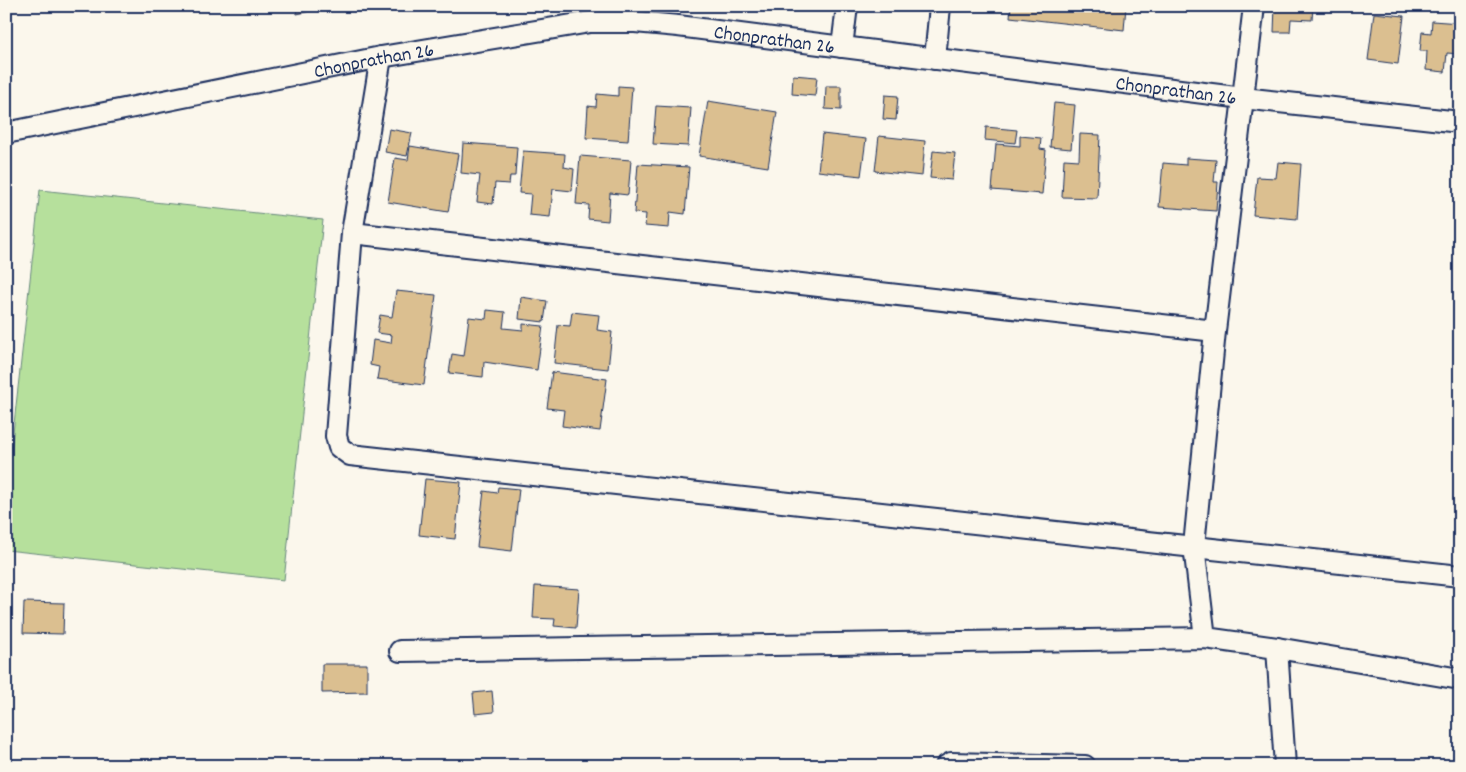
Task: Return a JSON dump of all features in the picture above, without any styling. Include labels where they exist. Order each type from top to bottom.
[{"type":"street","points":[[842,47],[847,6]]},
{"type":"street","points":[[935,59],[940,6]]},
{"type":"street","points":[[1205,638],[1194,546],[1215,331],[1254,6]]},
{"type":"street","name":"Chonprathan 26","points":[[6,133],[381,57],[590,22],[635,22],[669,25],[1243,98],[1460,122]]},
{"type":"street","points":[[381,57],[352,233],[336,436],[339,447],[350,455],[1460,576]]},
{"type":"street","points":[[352,233],[1215,331]]},
{"type":"street","points":[[400,651],[1205,638],[1277,648],[1460,679]]},
{"type":"street","points":[[1277,648],[1285,766]]},
{"type":"street","points":[[946,766],[951,763],[1085,766]]},
{"type":"green space","points":[[40,190],[323,220],[284,580],[6,550],[6,496]]},
{"type":"building","points":[[295,6],[333,6],[297,14]]},
{"type":"building","points":[[1011,6],[1126,6],[1124,30],[1010,17]]},
{"type":"building","points":[[1275,6],[1313,6],[1312,20],[1291,19],[1290,32],[1274,32]]},
{"type":"building","points":[[1374,13],[1404,16],[1398,64],[1368,60]]},
{"type":"building","points":[[1432,21],[1460,23],[1460,54],[1447,53],[1445,72],[1426,70],[1427,51],[1420,51],[1422,32],[1431,33]]},
{"type":"building","points":[[793,75],[817,77],[815,96],[792,94]]},
{"type":"building","points":[[618,86],[632,87],[628,141],[586,138],[588,106],[596,107],[597,94],[618,96]]},
{"type":"building","points":[[826,86],[841,86],[841,110],[825,109]]},
{"type":"building","points":[[885,95],[898,96],[896,120],[883,119]]},
{"type":"building","points":[[708,101],[777,112],[768,167],[699,156]]},
{"type":"building","points":[[1054,103],[1075,105],[1071,149],[1050,147]]},
{"type":"building","points":[[656,106],[691,108],[688,146],[653,144]]},
{"type":"building","points":[[986,127],[1017,130],[1015,143],[985,140]]},
{"type":"building","points":[[389,129],[412,133],[407,156],[385,152]]},
{"type":"building","points":[[822,134],[866,139],[861,176],[818,171]]},
{"type":"building","points":[[1080,134],[1100,135],[1097,198],[1062,197],[1064,159],[1079,160]]},
{"type":"building","points":[[879,136],[925,141],[922,176],[875,171]]},
{"type":"building","points":[[1020,136],[1041,138],[1040,149],[1046,150],[1042,194],[992,190],[996,144],[1020,146]]},
{"type":"building","points":[[463,143],[517,147],[515,176],[510,176],[509,184],[495,183],[493,204],[477,202],[480,175],[461,173]]},
{"type":"building","points":[[410,146],[458,154],[448,212],[388,202],[395,158],[408,160]]},
{"type":"building","points":[[523,151],[565,154],[564,167],[574,169],[572,191],[553,189],[550,217],[529,215],[531,194],[519,193]]},
{"type":"building","points":[[933,151],[955,153],[952,180],[930,178]]},
{"type":"building","points":[[580,156],[631,160],[628,195],[610,193],[608,221],[588,219],[589,205],[576,204]]},
{"type":"building","points":[[1186,158],[1216,160],[1214,182],[1218,182],[1216,211],[1159,207],[1163,163],[1186,165]]},
{"type":"building","points":[[1278,162],[1301,164],[1297,219],[1253,215],[1257,177],[1276,178]]},
{"type":"building","points":[[638,164],[689,167],[685,214],[670,212],[669,228],[645,226],[646,214],[634,213]]},
{"type":"building","points":[[396,291],[436,295],[424,385],[377,379],[379,367],[370,365],[373,340],[391,343],[392,335],[377,333],[380,315],[392,317]]},
{"type":"building","points":[[521,297],[547,301],[544,322],[519,319]]},
{"type":"building","points":[[487,310],[505,312],[503,328],[523,330],[523,324],[543,326],[537,370],[484,362],[483,377],[449,373],[452,354],[464,356],[469,317],[486,319]]},
{"type":"building","points":[[572,312],[599,315],[597,330],[612,332],[608,369],[554,363],[558,325],[570,326]]},
{"type":"building","points":[[552,372],[607,379],[600,431],[562,426],[564,410],[547,408]]},
{"type":"building","points":[[425,479],[461,482],[455,539],[419,535]]},
{"type":"building","points":[[498,487],[519,489],[512,551],[477,547],[484,491],[497,493]]},
{"type":"building","points":[[535,586],[579,589],[576,628],[554,626],[555,619],[533,618]]},
{"type":"building","points":[[24,602],[64,603],[63,634],[23,633]]},
{"type":"building","points":[[322,664],[367,664],[367,692],[322,693]]},
{"type":"building","points":[[492,691],[494,712],[475,714],[473,693]]}]
